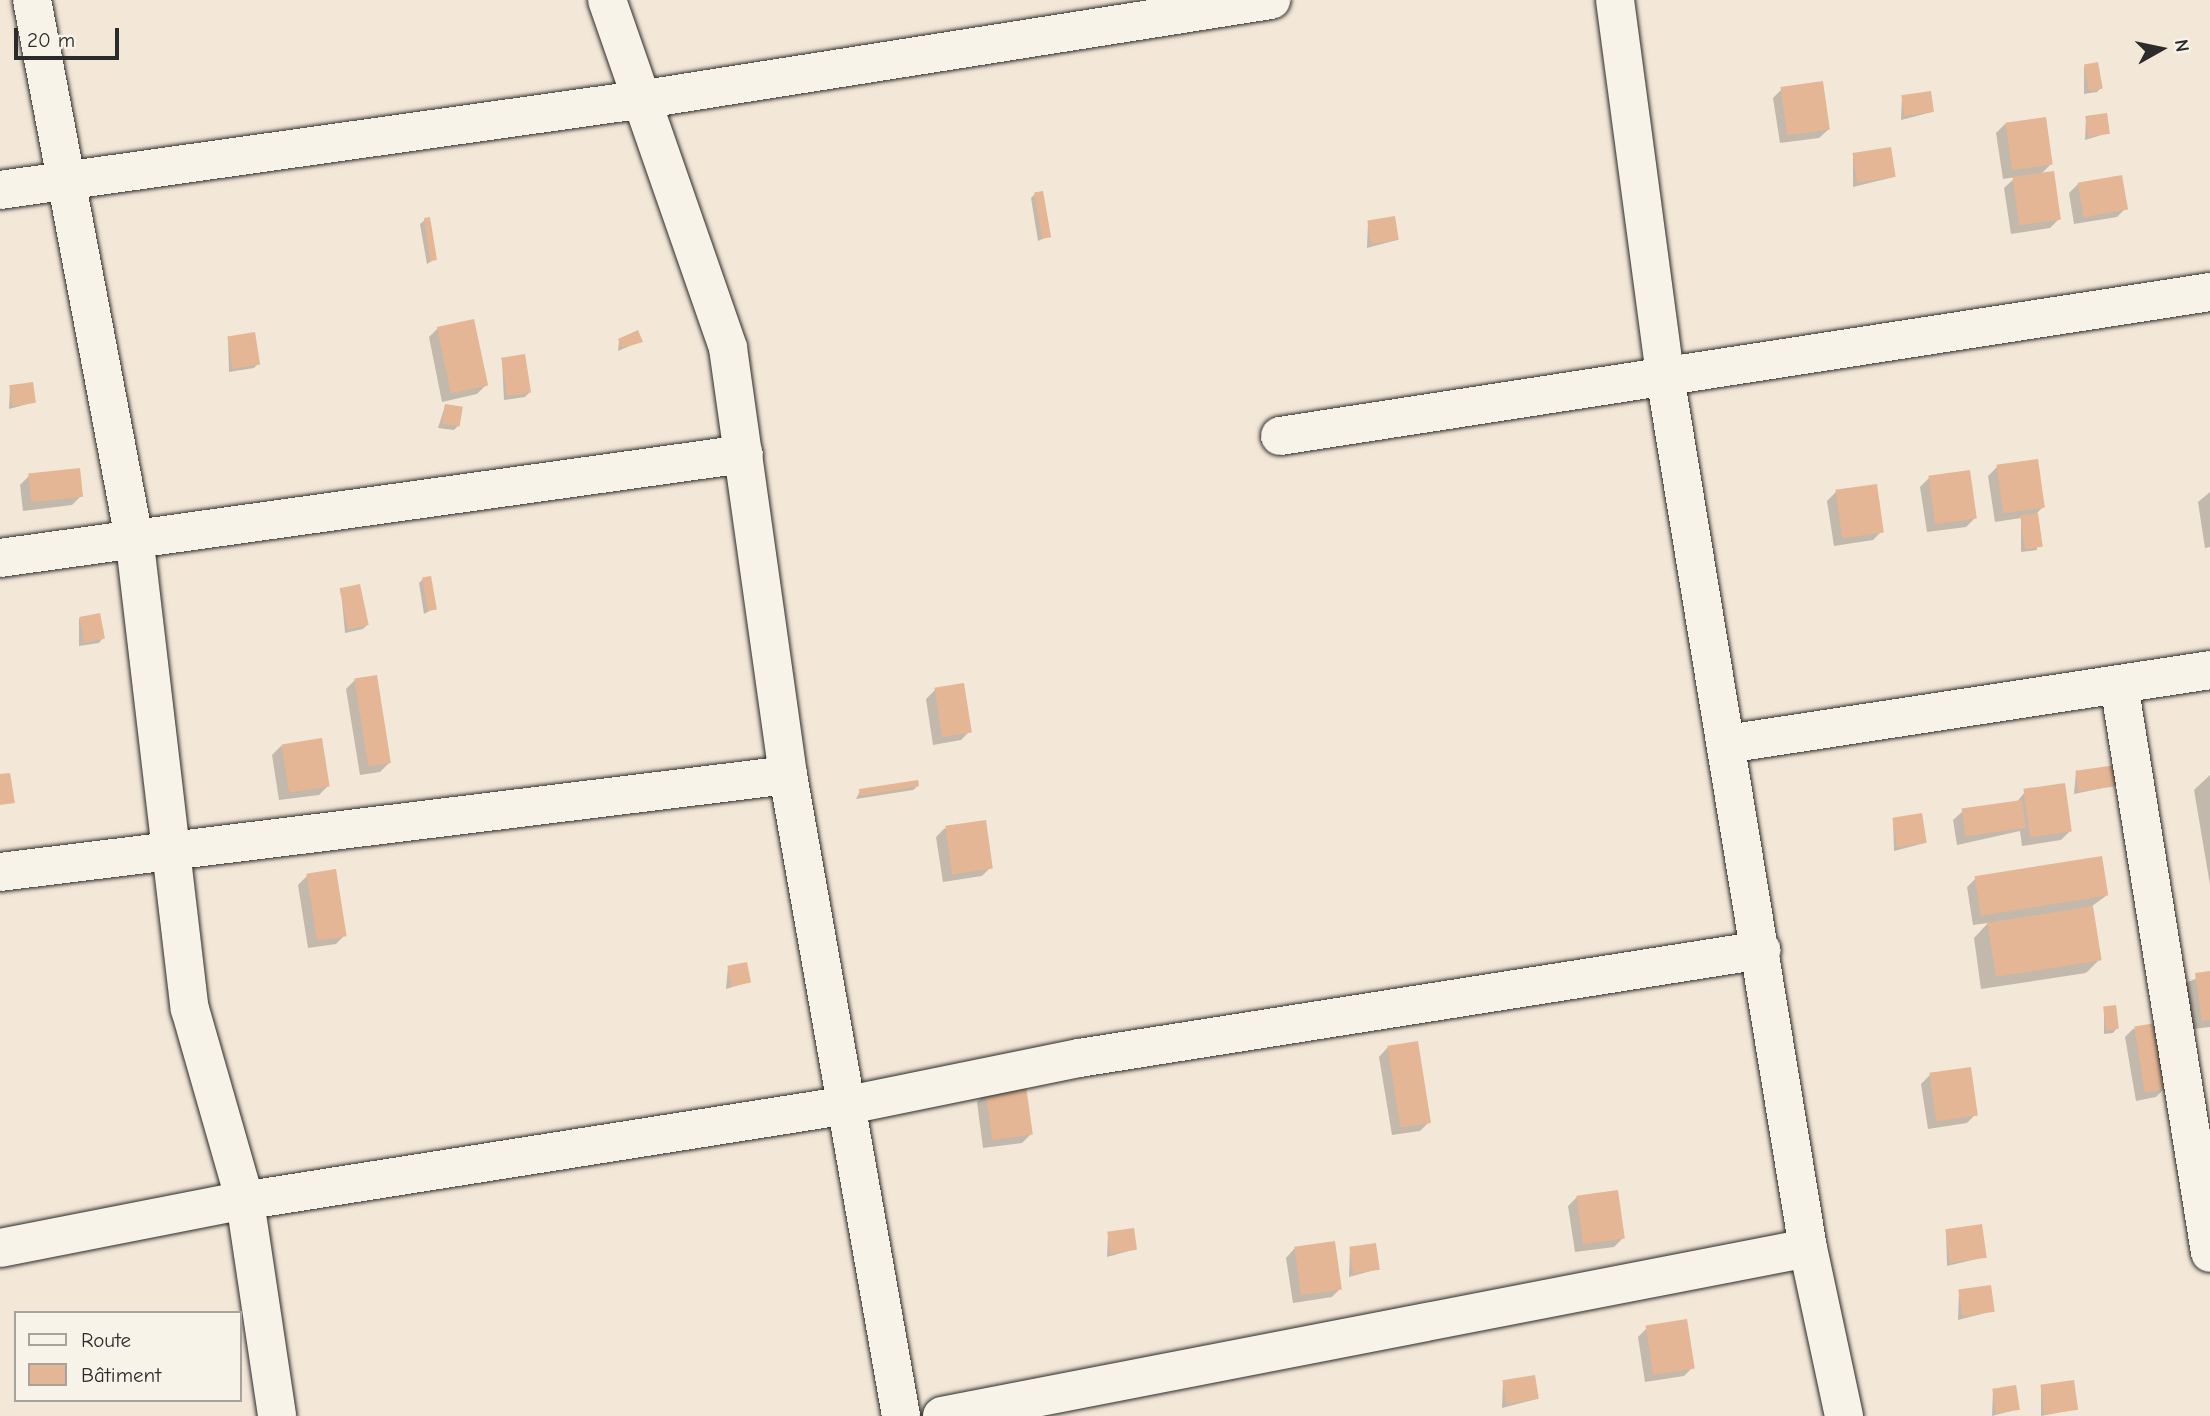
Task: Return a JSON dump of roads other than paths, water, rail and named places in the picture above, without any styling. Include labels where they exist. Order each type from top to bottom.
[{"type":"street","points":[[32,0],[64,181],[135,544],[190,1009],[245,1201],[277,1416]]},
{"type":"street","points":[[607,0],[645,99],[728,348],[788,775],[901,1416]]},
{"type":"street","points":[[0,190],[645,99],[1271,0]]},
{"type":"street","points":[[1615,0],[1665,376],[1762,950],[1808,1248],[1843,1416]]},
{"type":"street","points":[[1280,436],[2210,292]]},
{"type":"street","points":[[0,558],[135,544],[744,454]]},
{"type":"street","points":[[1727,744],[2210,670]]},
{"type":"street","points":[[2119,684],[2210,1253]]},
{"type":"street","points":[[0,872],[788,775]]},
{"type":"street","points":[[0,1248],[245,1201],[848,1105],[1079,1058],[1762,950]]},
{"type":"street","points":[[942,1416],[1808,1248]]}]
